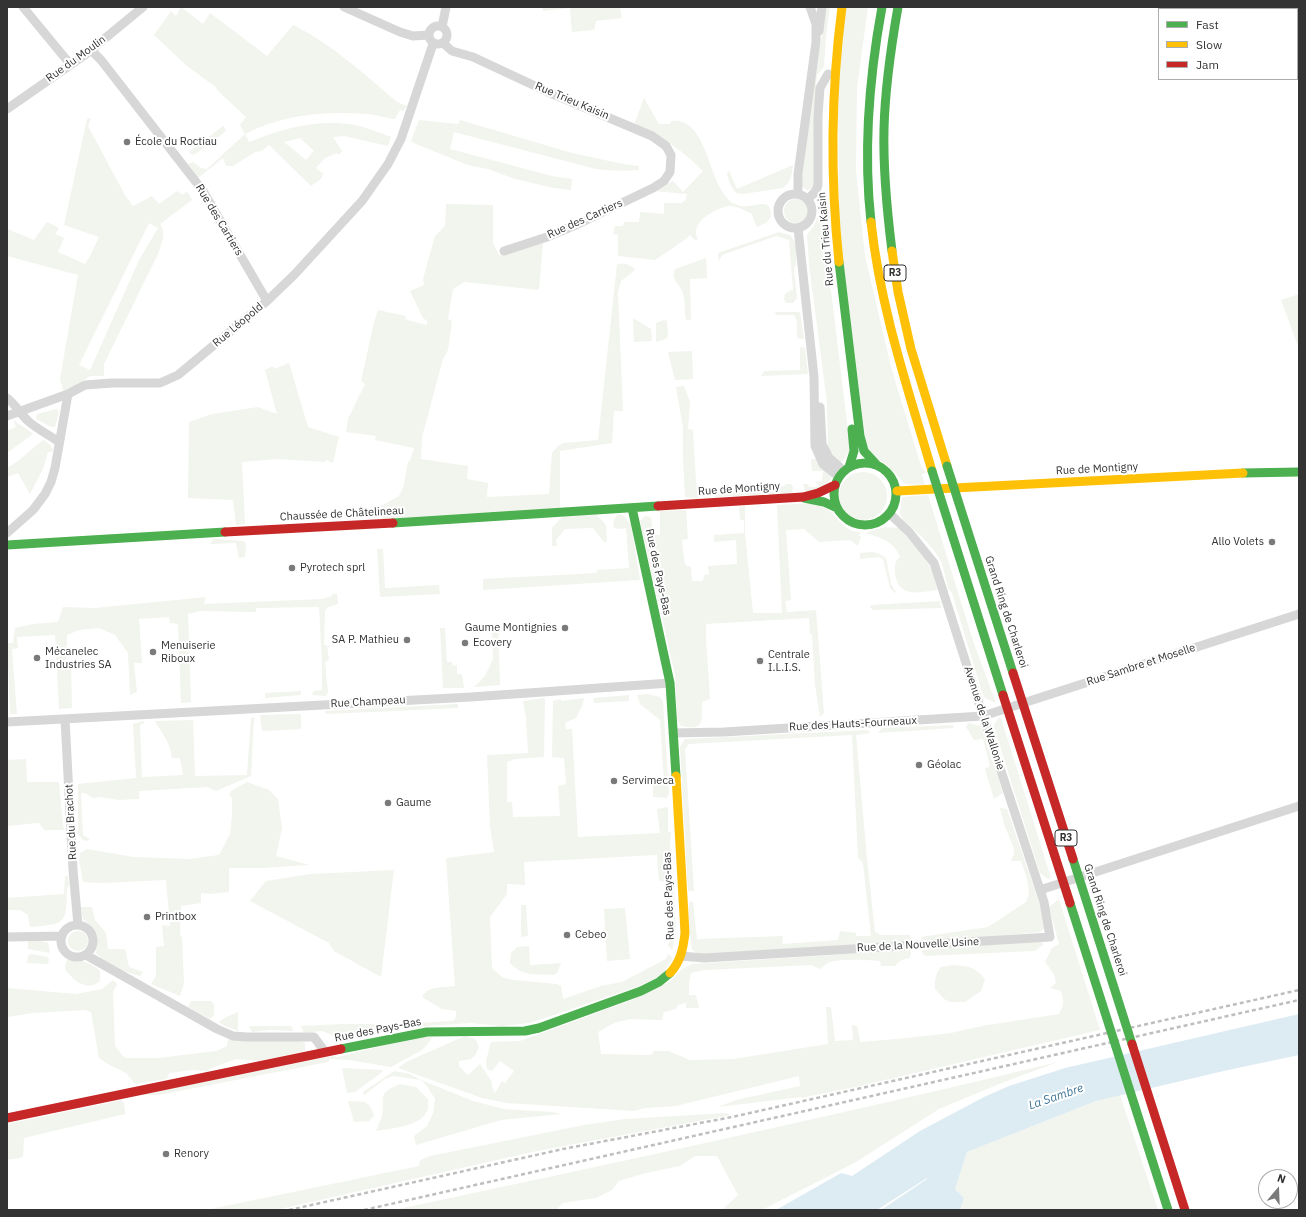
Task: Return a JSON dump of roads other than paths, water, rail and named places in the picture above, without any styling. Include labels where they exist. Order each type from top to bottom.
[{"type":"main road","name":"Rue du Trieu Kaisin","points":[[835,7],[828,74],[825,133],[827,212],[854,451],[842,475]]},
{"type":"main road","name":"Rue du Trieu Kaisin","points":[[842,7],[832,115],[832,169],[835,217],[860,436],[864,451],[876,464]]},
{"type":"main road","name":"R3","points":[[882,7],[872,68],[868,114],[868,188],[872,232],[882,286],[894,336],[932,470],[1168,1210]]},
{"type":"main road","name":"Grand Ring de Charleroi","points":[[898,7],[888,72],[885,114],[885,190],[897,285],[907,332],[947,466],[1185,1210]]},
{"type":"main road","points":[[803,497],[818,493],[842,475],[862,463],[876,464],[886,470],[893,480],[897,491],[896,503],[890,514],[877,523],[862,525],[847,520],[837,508],[834,497],[842,475]]},
{"type":"main road","name":"Rue de Montigny","points":[[897,491],[1215,474],[1299,472]]},
{"type":"main road","points":[[803,497],[824,502],[837,508]]},
{"type":"main road","name":"Rue de Montigny","points":[[678,505],[803,497]]},
{"type":"main road","name":"Chaussée de Châtelineau","points":[[7,545],[678,505]]},
{"type":"main road","name":"Rue des Pays-Bas","points":[[7,1118],[413,1034],[427,1032],[525,1031],[539,1028],[656,984],[665,978],[681,956],[685,934],[670,684],[632,508]]},
{"type":"street","points":[[23,7],[70,64]]},
{"type":"street","name":"Rue du Moulin","points":[[7,109],[91,50],[144,7]]},
{"type":"street","points":[[344,7],[400,32],[413,36],[428,35]]},
{"type":"street","points":[[442,27],[446,7]]},
{"type":"street","points":[[798,194],[798,174],[816,42],[816,24],[810,7]]},
{"type":"street","points":[[816,42],[819,33],[822,7]]},
{"type":"street","points":[[434,27],[442,27],[447,33],[447,39],[438,45],[434,44],[428,35],[430,30],[434,27]]},
{"type":"street","name":"Rue Trieu Kaisin","points":[[443,43],[452,51],[474,57],[548,92],[608,116],[658,140],[666,146],[671,155],[670,172],[664,181]]},
{"type":"street","name":"Rue Léopold","points":[[7,416],[68,394],[85,385],[112,383],[160,383],[178,375],[267,301],[294,275],[362,202],[388,164],[401,139],[434,44]]},
{"type":"street","name":"Rue des Cartiers","points":[[91,50],[101,60],[203,192],[267,301]]},
{"type":"street","points":[[808,199],[816,191],[818,185],[818,116],[820,88],[828,74]]},
{"type":"street","name":"Rue des Cartiers","points":[[504,251],[547,237],[578,224],[653,188],[664,181]]},
{"type":"street","points":[[792,194],[798,194],[808,199],[812,211],[811,217],[807,224],[798,228],[788,226],[783,223],[778,212],[781,201],[785,197],[792,194]]},
{"type":"street","points":[[798,228],[814,377],[819,382],[822,444],[829,458],[842,475]]},
{"type":"street","points":[[7,533],[33,510],[46,494],[52,482],[68,394]]},
{"type":"street","points":[[7,398],[13,402],[18,411],[30,422],[59,442]]},
{"type":"street","name":"Avenue de la Wallonie","points":[[890,514],[909,532],[934,563],[1044,902],[1050,937]]},
{"type":"street","name":"Rue Sambre et Moselle","points":[[983,716],[1299,614]]},
{"type":"street","name":"Rue Champeau","points":[[7,722],[471,697],[670,684]]},
{"type":"street","name":"Rue des Hauts-Fourneaux","points":[[673,733],[724,732],[983,716]]},
{"type":"street","name":"Rue du Brachot","points":[[65,719],[73,870],[78,925]]},
{"type":"street","points":[[1040,890],[1299,806]]},
{"type":"street","points":[[78,925],[86,928],[92,935],[93,944],[92,948],[86,955],[77,957],[68,954],[62,947],[62,936],[70,927],[78,925]]},
{"type":"street","points":[[7,937],[62,936]]},
{"type":"street","name":"Rue de la Nouvelle Usine","points":[[681,956],[704,958],[1050,937]]},
{"type":"street","name":"Rue des Pays-Bas","points":[[86,955],[217,1029],[233,1036],[314,1036],[325,1052]]},
{"type":"water","name":"La Sambre","points":[[1299,1014],[1299,1055],[1096,1101],[967,1152],[955,1189],[964,1198],[960,1210],[881,1210],[927,1178],[877,1210],[776,1210],[841,1173],[852,1176],[920,1131],[984,1097],[1009,1086],[1065,1068]]},
{"type":"railway","points":[[289,1210],[563,1149],[732,1117],[1299,990]]},
{"type":"railway","points":[[364,1210],[1299,1000]]},
{"type":"place","name":"École du Roctiau","points":[[127,142]]},
{"type":"place","name":"Allo Volets","points":[[1272,542]]},
{"type":"place","name":"Pyrotech sprl","points":[[292,568]]},
{"type":"place","name":"Gaume Montignies","points":[[565,628]]},
{"type":"place","name":"SA P. Mathieu","points":[[407,640]]},
{"type":"place","name":"Ecovery","points":[[465,643]]},
{"type":"place","name":"Menuiserie Riboux","points":[[153,652]]},
{"type":"place","name":"Mécanelec Industries SA","points":[[37,658]]},
{"type":"place","name":"Centrale I.L.I.S.","points":[[760,661]]},
{"type":"place","name":"Géolac","points":[[919,765]]},
{"type":"place","name":"Servimeca","points":[[614,781]]},
{"type":"place","name":"Gaume","points":[[388,803]]},
{"type":"place","name":"Printbox","points":[[147,917]]},
{"type":"place","name":"Cebeo","points":[[567,935]]},
{"type":"place","name":"Renory","points":[[166,1154]]}]
